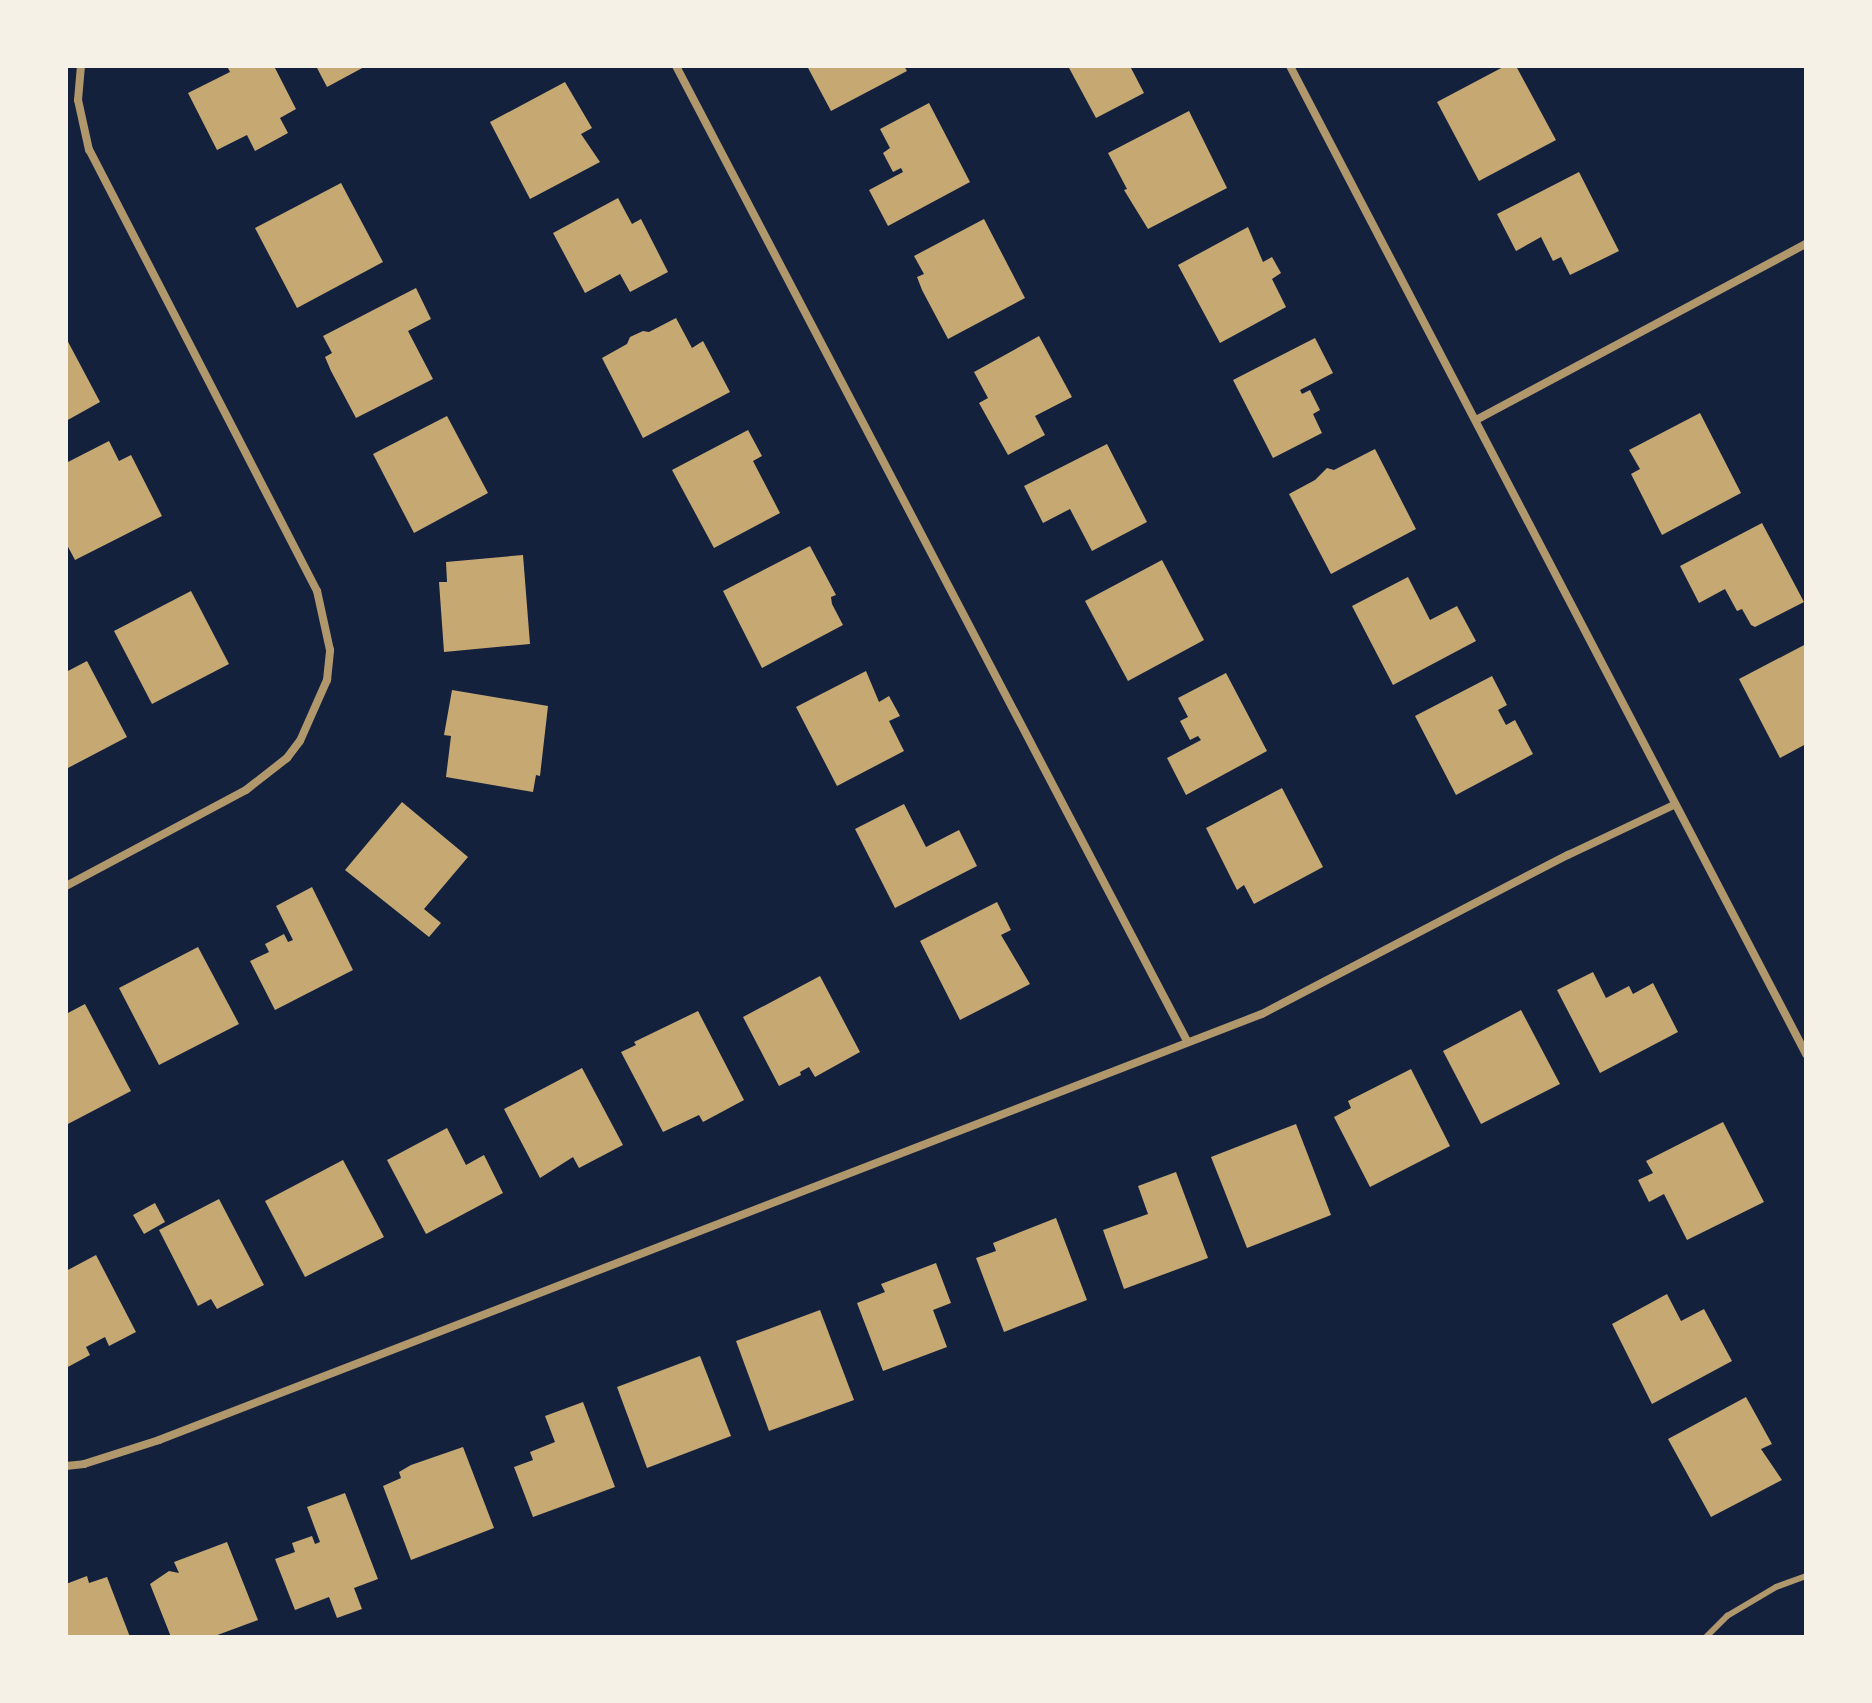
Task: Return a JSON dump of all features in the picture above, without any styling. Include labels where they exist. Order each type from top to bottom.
[{"type":"street","points":[[66,886],[246,790],[287,758],[300,741],[327,680],[330,650],[317,591],[89,150],[78,100],[81,66]]},
{"type":"street","points":[[676,66],[1187,1041]]},
{"type":"street","points":[[1290,66],[1806,1054]]},
{"type":"street","points":[[1476,420],[1806,244]]},
{"type":"street","points":[[66,1466],[84,1464],[159,1440],[1262,1014],[1568,855],[1674,805]]},
{"type":"lane","points":[[1706,1637],[1727,1616],[1776,1587],[1806,1576]]},
{"type":"building","points":[[227,66],[274,66],[296,109],[280,118],[288,133],[255,151],[247,135],[217,150],[188,93],[230,72]]},
{"type":"building","points":[[316,66],[366,66],[327,87]]},
{"type":"building","points":[[807,66],[904,66],[907,71],[831,111]]},
{"type":"building","points":[[1068,66],[1130,66],[1144,93],[1096,118]]},
{"type":"building","points":[[1505,66],[1516,66],[1556,140],[1479,181],[1437,102]]},
{"type":"building","points":[[565,82],[592,128],[581,134],[600,162],[530,199],[490,122]]},
{"type":"building","points":[[929,103],[970,182],[888,226],[869,190],[903,172],[901,168],[893,172],[883,153],[890,148],[880,129]]},
{"type":"building","points":[[1189,111],[1227,188],[1148,229],[1124,190],[1127,189],[1108,153]]},
{"type":"building","points":[[1579,172],[1619,251],[1570,275],[1561,257],[1553,261],[1541,237],[1516,251],[1497,214]]},
{"type":"building","points":[[341,183],[383,262],[297,308],[255,228]]},
{"type":"building","points":[[618,198],[632,224],[641,219],[668,272],[630,292],[620,274],[585,293],[553,233]]},
{"type":"building","points":[[984,219],[1025,298],[948,339],[922,290],[917,277],[924,274],[914,256]]},
{"type":"building","points":[[1248,227],[1263,262],[1272,257],[1281,273],[1272,279],[1286,307],[1220,343],[1178,265]]},
{"type":"building","points":[[416,288],[431,319],[408,331],[433,379],[356,418],[325,357],[332,353],[323,336]]},
{"type":"building","points":[[676,318],[692,348],[703,341],[730,392],[643,438],[602,358],[627,344],[630,337],[643,331],[649,332]]},
{"type":"building","points":[[1039,336],[1072,397],[1035,416],[1045,435],[1008,455],[979,403],[988,398],[974,372]]},
{"type":"building","points":[[66,338],[100,402],[66,421]]},
{"type":"building","points":[[1315,338],[1333,373],[1300,390],[1302,394],[1310,390],[1320,410],[1313,414],[1322,433],[1273,458],[1233,380]]},
{"type":"building","points":[[1700,413],[1741,493],[1662,535],[1631,474],[1640,469],[1629,450]]},
{"type":"building","points":[[447,416],[488,493],[414,533],[373,454]]},
{"type":"building","points":[[748,430],[762,456],[753,461],[780,513],[714,548],[672,470]]},
{"type":"building","points":[[109,441],[119,461],[131,455],[162,516],[75,560],[66,543],[66,463]]},
{"type":"building","points":[[1107,444],[1147,522],[1092,551],[1070,509],[1043,523],[1024,486]]},
{"type":"building","points":[[1375,449],[1416,529],[1331,574],[1289,494],[1315,480],[1327,468],[1334,470]]},
{"type":"building","points":[[1762,523],[1804,602],[1755,627],[1742,609],[1737,611],[1725,589],[1699,603],[1680,566]]},
{"type":"building","points":[[810,546],[836,595],[831,597],[832,604],[843,625],[762,668],[723,591]]},
{"type":"building","points":[[523,555],[530,644],[444,652],[439,582],[447,582],[446,562]]},
{"type":"building","points":[[1162,560],[1204,640],[1128,681],[1085,601]]},
{"type":"building","points":[[1408,577],[1430,620],[1457,606],[1476,641],[1393,685],[1352,606]]},
{"type":"building","points":[[191,591],[229,664],[152,704],[114,631]]},
{"type":"building","points":[[1806,644],[1806,744],[1780,758],[1739,679]]},
{"type":"building","points":[[87,661],[127,737],[66,769],[66,672]]},
{"type":"building","points":[[866,671],[879,702],[889,696],[900,716],[889,721],[904,751],[837,786],[796,707]]},
{"type":"building","points":[[1226,673],[1267,751],[1186,795],[1167,758],[1201,740],[1198,736],[1190,740],[1180,721],[1188,717],[1178,698]]},
{"type":"building","points":[[1492,676],[1507,705],[1498,710],[1506,725],[1515,720],[1533,754],[1456,795],[1415,716]]},
{"type":"building","points":[[452,690],[548,706],[540,776],[536,775],[533,792],[446,777],[451,736],[444,735]]},
{"type":"building","points":[[1282,788],[1323,867],[1254,904],[1244,885],[1237,890],[1206,828]]},
{"type":"building","points":[[402,802],[468,857],[424,909],[441,923],[429,937],[345,870]]},
{"type":"building","points":[[904,804],[926,847],[959,830],[977,866],[895,908],[855,829]]},
{"type":"building","points":[[312,887],[353,970],[275,1010],[250,961],[269,952],[265,944],[284,934],[288,942],[293,940],[276,906]]},
{"type":"building","points":[[997,902],[1011,930],[1001,935],[1030,984],[960,1020],[920,941]]},
{"type":"building","points":[[198,947],[239,1024],[159,1065],[119,988]]},
{"type":"building","points":[[1593,972],[1606,998],[1629,986],[1633,994],[1653,983],[1678,1032],[1600,1073],[1557,990]]},
{"type":"building","points":[[820,976],[860,1052],[815,1077],[809,1067],[800,1072],[801,1075],[779,1086],[743,1017]]},
{"type":"building","points":[[85,1004],[131,1091],[66,1125],[66,1014]]},
{"type":"building","points":[[1521,1010],[1560,1084],[1481,1124],[1443,1051]]},
{"type":"building","points":[[698,1011],[744,1100],[703,1122],[699,1115],[663,1132],[621,1052],[636,1045],[634,1042]]},
{"type":"building","points":[[582,1068],[623,1145],[579,1168],[573,1157],[540,1178],[504,1109]]},
{"type":"building","points":[[1411,1069],[1450,1146],[1370,1187],[1334,1117],[1351,1108],[1348,1101]]},
{"type":"building","points":[[1723,1122],[1764,1202],[1687,1240],[1664,1194],[1649,1202],[1638,1180],[1653,1173],[1646,1161]]},
{"type":"building","points":[[1296,1124],[1331,1215],[1247,1248],[1211,1157]]},
{"type":"building","points":[[447,1128],[466,1165],[484,1155],[503,1193],[426,1234],[387,1160]]},
{"type":"building","points":[[343,1160],[384,1237],[305,1277],[265,1201]]},
{"type":"building","points":[[1176,1172],[1208,1258],[1124,1289],[1103,1230],[1148,1214],[1138,1186]]},
{"type":"building","points":[[219,1199],[264,1285],[217,1309],[211,1299],[198,1306],[159,1230]]},
{"type":"building","points":[[155,1203],[165,1222],[144,1234],[133,1215]]},
{"type":"building","points":[[1056,1218],[1087,1300],[1004,1332],[976,1258],[996,1251],[993,1243]]},
{"type":"building","points":[[96,1255],[136,1332],[109,1346],[105,1337],[86,1347],[90,1355],[66,1368],[66,1271]]},
{"type":"building","points":[[936,1263],[951,1303],[933,1310],[947,1347],[883,1371],[857,1303],[885,1292],[881,1284]]},
{"type":"building","points":[[1667,1294],[1681,1321],[1704,1309],[1732,1361],[1652,1404],[1612,1324]]},
{"type":"building","points":[[820,1310],[854,1400],[769,1431],[736,1341]]},
{"type":"building","points":[[700,1356],[731,1436],[647,1468],[617,1387]]},
{"type":"building","points":[[1746,1397],[1772,1444],[1761,1449],[1782,1480],[1711,1517],[1668,1439]]},
{"type":"building","points":[[583,1402],[615,1487],[533,1517],[514,1467],[533,1460],[530,1452],[555,1442],[545,1416]]},
{"type":"building","points":[[463,1447],[494,1528],[411,1560],[383,1486],[401,1478],[399,1472],[411,1465]]},
{"type":"building","points":[[345,1493],[378,1579],[354,1588],[362,1609],[337,1618],[329,1597],[295,1610],[275,1559],[295,1552],[292,1543],[312,1536],[315,1544],[320,1542],[307,1507]]},
{"type":"building","points":[[227,1542],[258,1620],[212,1637],[171,1637],[150,1584],[169,1571],[179,1573],[174,1562]]},
{"type":"building","points":[[87,1576],[89,1583],[107,1577],[130,1637],[66,1637],[66,1584]]}]
